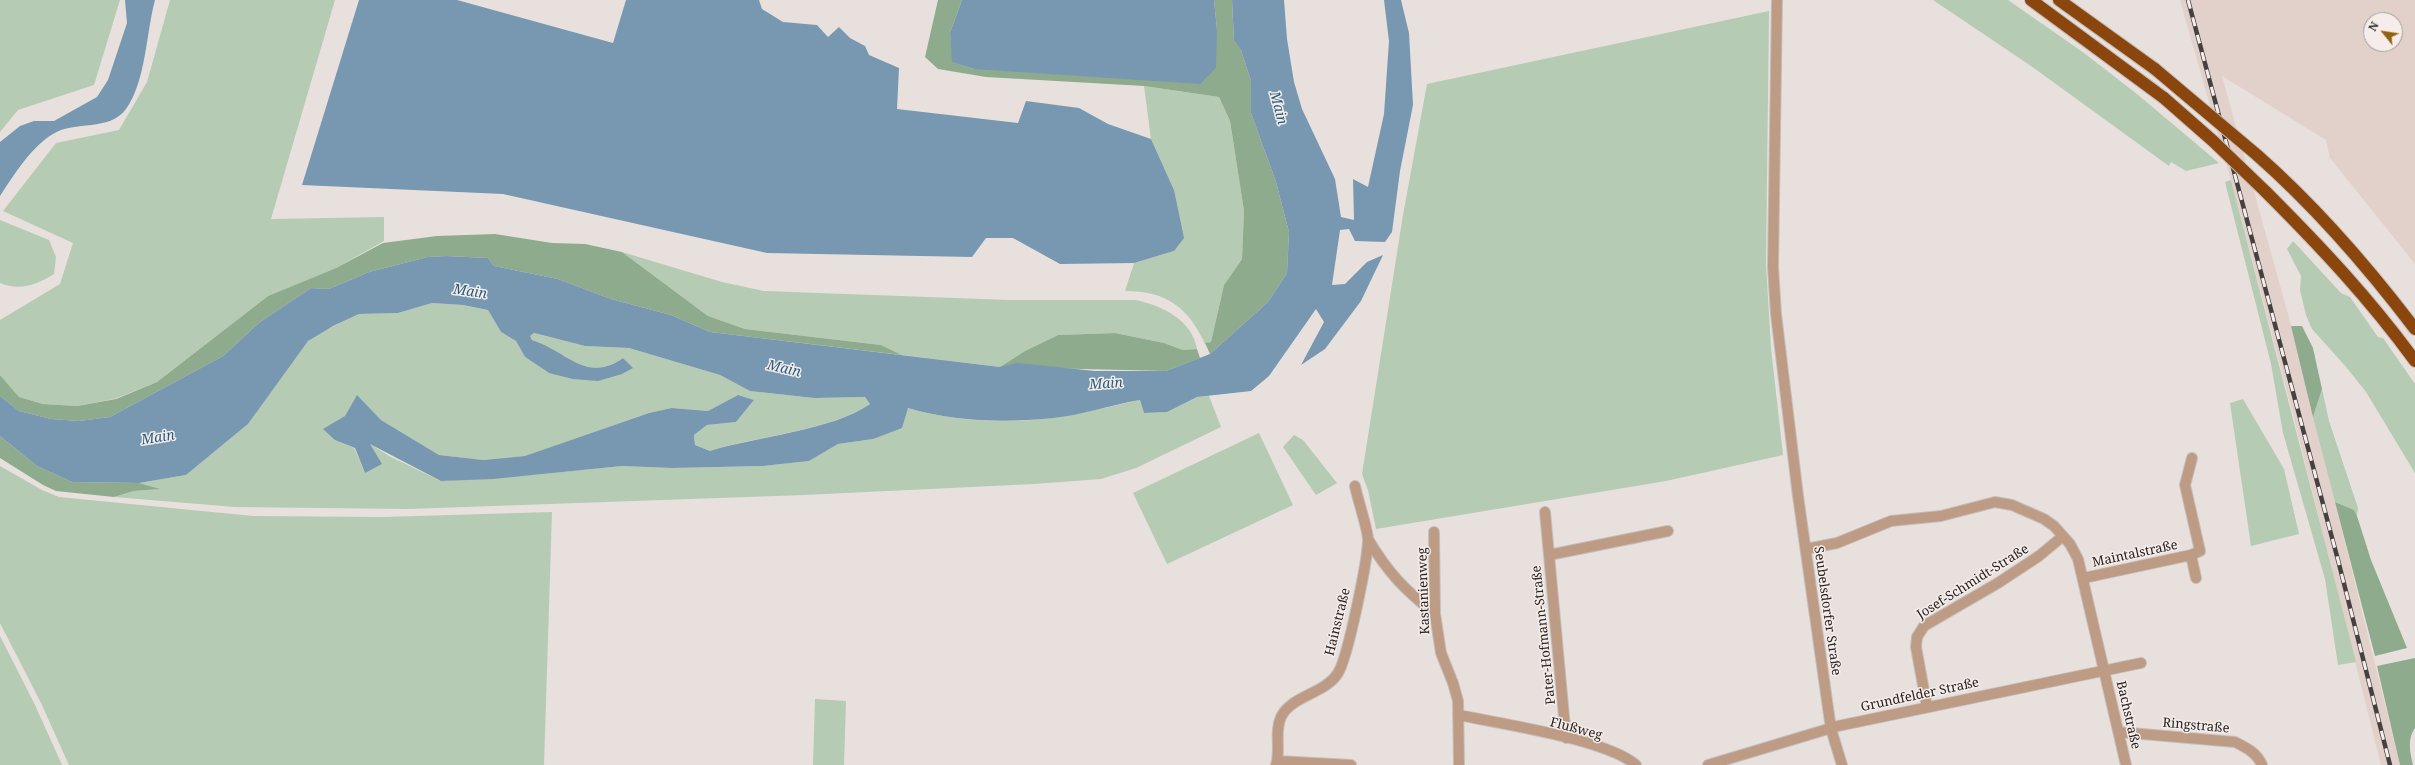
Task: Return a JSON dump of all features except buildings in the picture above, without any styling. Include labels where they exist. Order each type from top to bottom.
[{"type":"highway","points":[[2031,0],[2164,98],[2214,141],[2266,190],[2343,272],[2384,318],[2415,361]]},
{"type":"highway","points":[[2059,0],[2155,69],[2257,155],[2338,236],[2372,274],[2415,329]]},
{"type":"street","name":"Seubelsdorfer Straße","points":[[1777,0],[1773,267],[1781,363],[1831,729],[1842,765]]},
{"type":"street","name":"Maintalstraße","points":[[2084,578],[2191,556],[2200,551],[2185,485],[2192,458]]},
{"type":"street","name":"Hainstraße","points":[[1277,763],[1278,731],[1283,715],[1288,708],[1326,686],[1338,672],[1344,656],[1362,581],[1368,539],[1355,486]]},
{"type":"street","name":"Bachstraße","points":[[1806,549],[1837,543],[1891,521],[1941,516],[1995,502],[2012,505],[2044,519],[2063,536],[2078,559],[2084,578],[2119,732],[2123,764]]},
{"type":"street","points":[[1545,512],[1549,555]]},
{"type":"street","name":"Pater-Hofmann-Straße","points":[[1566,738],[1549,555],[1668,531]]},
{"type":"street","name":"Kastanienweg","points":[[1434,532],[1435,614],[1441,653],[1453,683],[1459,715],[1459,765]]},
{"type":"street","name":"Josef-Schmidt-Straße","points":[[1927,707],[1916,647],[1917,637],[1924,626],[1998,583],[2039,556],[2063,536]]},
{"type":"street","points":[[1368,539],[1381,562],[1404,590],[1435,614]]},
{"type":"street","name":"Maintalstraße","points":[[2191,556],[2196,578]]},
{"type":"street","name":"Grundfelder Straße","points":[[1708,765],[1831,729],[1927,707],[2141,663]]},
{"type":"street","name":"Flußweg","points":[[1459,715],[1566,738],[1626,756],[1636,765]]},
{"type":"street","name":"Ringstraße","points":[[2119,732],[2235,742],[2259,758],[2262,765]]},
{"type":"street","points":[[1277,763],[1351,765]]},
{"type":"shaded area","points":[[2180,0],[2415,0],[2415,264],[2330,158],[2326,140],[2222,76],[2291,325],[2400,765],[2381,765],[2291,407],[2231,180]]},
{"type":"green space","points":[[0,0],[120,0],[94,85],[18,110],[0,132]]},
{"type":"green space","points":[[170,0],[335,0],[271,219],[384,217],[384,241],[336,268],[268,296],[157,382],[114,399],[77,406],[43,404],[19,397],[0,375],[0,320],[60,284],[73,243],[3,211],[56,143],[119,130],[147,82]]},
{"type":"green space","points":[[938,0],[962,0],[950,33],[953,62],[974,69],[1217,30],[1214,0],[1232,0],[1234,41],[1241,50],[1251,81],[1251,113],[1276,182],[1289,232],[1287,273],[1268,302],[1210,354],[1205,343],[1211,342],[1224,285],[1242,259],[1244,211],[1230,121],[1219,97],[1144,86],[986,77],[938,69],[925,57]]},
{"type":"green space","points":[[1933,0],[2008,0],[2084,53],[2137,94],[2219,163],[2186,171],[2171,162],[2169,166],[2031,66]]},
{"type":"green space","points":[[1769,11],[1766,264],[1771,348],[1783,455],[1666,481],[1376,529],[1368,490],[1362,474],[1403,215],[1427,84]]},
{"type":"green space","points":[[1144,86],[1219,97],[1230,121],[1244,211],[1242,259],[1224,285],[1211,342],[1205,344],[1191,320],[1174,304],[1164,298],[1152,294],[1125,291],[1134,263],[1174,251],[1174,190],[1151,139]]},
{"type":"green space","points":[[2231,180],[2356,662],[2338,665],[2325,579],[2283,433],[2271,364],[2225,182]]},
{"type":"green space","points":[[0,220],[49,240],[56,257],[54,274],[28,286],[14,287],[0,283]]},
{"type":"green space","points":[[495,234],[552,243],[585,244],[622,252],[708,316],[745,329],[881,345],[902,355],[710,332],[671,315],[611,299],[558,279],[494,266],[488,258],[446,256],[428,257],[369,272],[329,289],[311,288],[260,322],[223,356],[110,417],[79,421],[51,419],[19,411],[0,396],[0,375],[19,397],[43,404],[77,406],[116,399],[157,382],[268,296],[336,268],[383,243],[437,236]]},
{"type":"green space","points":[[2293,241],[2341,293],[2350,297],[2378,337],[2383,338],[2415,384],[2415,473],[2366,392],[2312,329],[2306,315],[2300,290],[2301,276],[2287,249]]},
{"type":"green space","points":[[622,252],[722,282],[764,291],[1009,300],[1136,300],[1166,310],[1183,322],[1194,339],[1197,349],[1183,350],[1164,343],[1115,333],[1058,335],[1025,351],[1000,367],[902,355],[881,345],[745,329],[708,316]]},
{"type":"green space","points":[[432,303],[463,305],[488,310],[501,332],[516,341],[525,357],[549,373],[622,374],[632,368],[623,358],[610,365],[598,368],[587,367],[576,363],[532,340],[530,336],[533,333],[585,346],[629,348],[720,375],[750,391],[814,398],[865,397],[870,404],[834,421],[792,432],[710,451],[695,445],[694,435],[707,425],[736,422],[754,400],[738,395],[708,411],[673,408],[649,413],[526,456],[482,460],[439,455],[381,420],[357,396],[345,416],[335,440],[354,448],[365,473],[369,443],[389,456],[441,481],[542,474],[622,466],[672,468],[763,466],[809,461],[838,444],[873,439],[908,408],[962,419],[1020,421],[1066,415],[1140,400],[1144,413],[1167,412],[1197,397],[1209,396],[1221,427],[1136,468],[1101,479],[1034,484],[804,495],[408,509],[235,507],[114,497],[134,491],[158,489],[139,483],[186,475],[248,424],[298,353],[308,341],[321,332],[359,314],[398,313]]},
{"type":"green space","points":[[2291,326],[2302,326],[2313,348],[2322,389],[2313,417]]},
{"type":"green space","points":[[1115,333],[1164,343],[1183,350],[1197,349],[1200,358],[1166,371],[1000,367],[1025,351],[1058,335]]},
{"type":"green space","points":[[2322,389],[2329,421],[2358,508],[2357,516],[2354,510],[2335,502],[2313,417]]},
{"type":"green space","points":[[2243,399],[2284,469],[2299,534],[2251,546],[2230,403]]},
{"type":"green space","points":[[1259,433],[1293,505],[1167,564],[1133,493]]},
{"type":"green space","points":[[1294,435],[1303,440],[1337,483],[1316,495],[1283,447]]},
{"type":"green space","points":[[0,436],[37,466],[72,482],[139,483],[160,489],[134,491],[114,497],[56,491],[43,485],[0,458]]},
{"type":"green space","points":[[0,466],[42,490],[59,497],[253,516],[383,517],[552,512],[544,765],[69,765],[41,703],[0,623]]},
{"type":"green space","points":[[2335,502],[2354,510],[2357,516],[2371,560],[2407,648],[2375,656]]},
{"type":"green space","points":[[0,636],[35,705],[62,765],[0,765]]},
{"type":"green space","points":[[2415,658],[2415,728],[2412,732],[2410,741],[2413,765],[2400,765],[2377,666]]},
{"type":"green space","points":[[815,699],[846,701],[844,765],[813,765]]},
{"type":"water","points":[[125,0],[155,0],[142,71],[133,98],[126,109],[111,121],[71,127],[53,134],[37,146],[30,154],[0,196],[0,142],[20,126],[34,121],[54,121],[97,97],[108,80],[127,23]]},
{"type":"water","points":[[359,0],[457,0],[613,43],[626,0],[759,0],[762,9],[783,22],[817,25],[828,37],[839,27],[850,38],[865,46],[869,55],[899,68],[897,109],[1018,123],[1026,101],[1079,108],[1108,124],[1151,139],[1174,190],[1184,238],[1174,251],[1134,263],[1060,264],[1013,238],[986,238],[972,257],[767,253],[503,194],[302,185]]},
{"type":"water","points":[[962,0],[1214,0],[1217,30],[1216,68],[1200,84],[974,69],[952,62],[950,33]]},
{"type":"water","name":"Main","points":[[1232,0],[1284,0],[1287,39],[1294,82],[1302,109],[1335,179],[1341,217],[1354,220],[1353,179],[1368,187],[1384,114],[1389,41],[1384,0],[1401,0],[1409,33],[1413,105],[1400,171],[1392,232],[1385,242],[1355,241],[1349,229],[1340,230],[1332,285],[1345,284],[1367,262],[1383,255],[1361,301],[1325,349],[1301,365],[1324,322],[1316,309],[1269,376],[1251,391],[1197,397],[1167,412],[1144,413],[1140,400],[1064,417],[1017,421],[962,419],[926,413],[908,408],[902,428],[873,439],[838,444],[809,461],[763,466],[672,468],[622,466],[493,479],[441,481],[370,444],[382,464],[365,473],[355,448],[335,440],[323,429],[345,416],[357,395],[381,420],[439,455],[483,460],[525,456],[649,413],[672,408],[708,411],[738,395],[754,400],[736,422],[707,425],[694,435],[695,445],[710,451],[815,427],[835,421],[870,404],[865,397],[814,398],[750,391],[720,375],[629,348],[585,346],[534,333],[530,336],[532,340],[587,367],[598,368],[610,365],[623,358],[633,368],[622,374],[598,381],[573,379],[549,373],[525,357],[516,341],[501,332],[488,310],[463,305],[432,303],[398,313],[359,314],[333,326],[308,341],[248,424],[186,475],[139,483],[72,482],[37,466],[0,436],[0,396],[19,411],[51,419],[79,421],[110,417],[223,356],[260,322],[311,288],[329,289],[369,272],[428,257],[446,256],[488,258],[494,266],[558,279],[611,299],[671,315],[710,332],[1000,367],[1017,363],[1095,371],[1166,371],[1210,354],[1268,302],[1287,273],[1289,232],[1276,182],[1251,113],[1251,81],[1241,50],[1234,41]]},
{"type":"railway","points":[[2188,0],[2338,560],[2390,765]]}]
